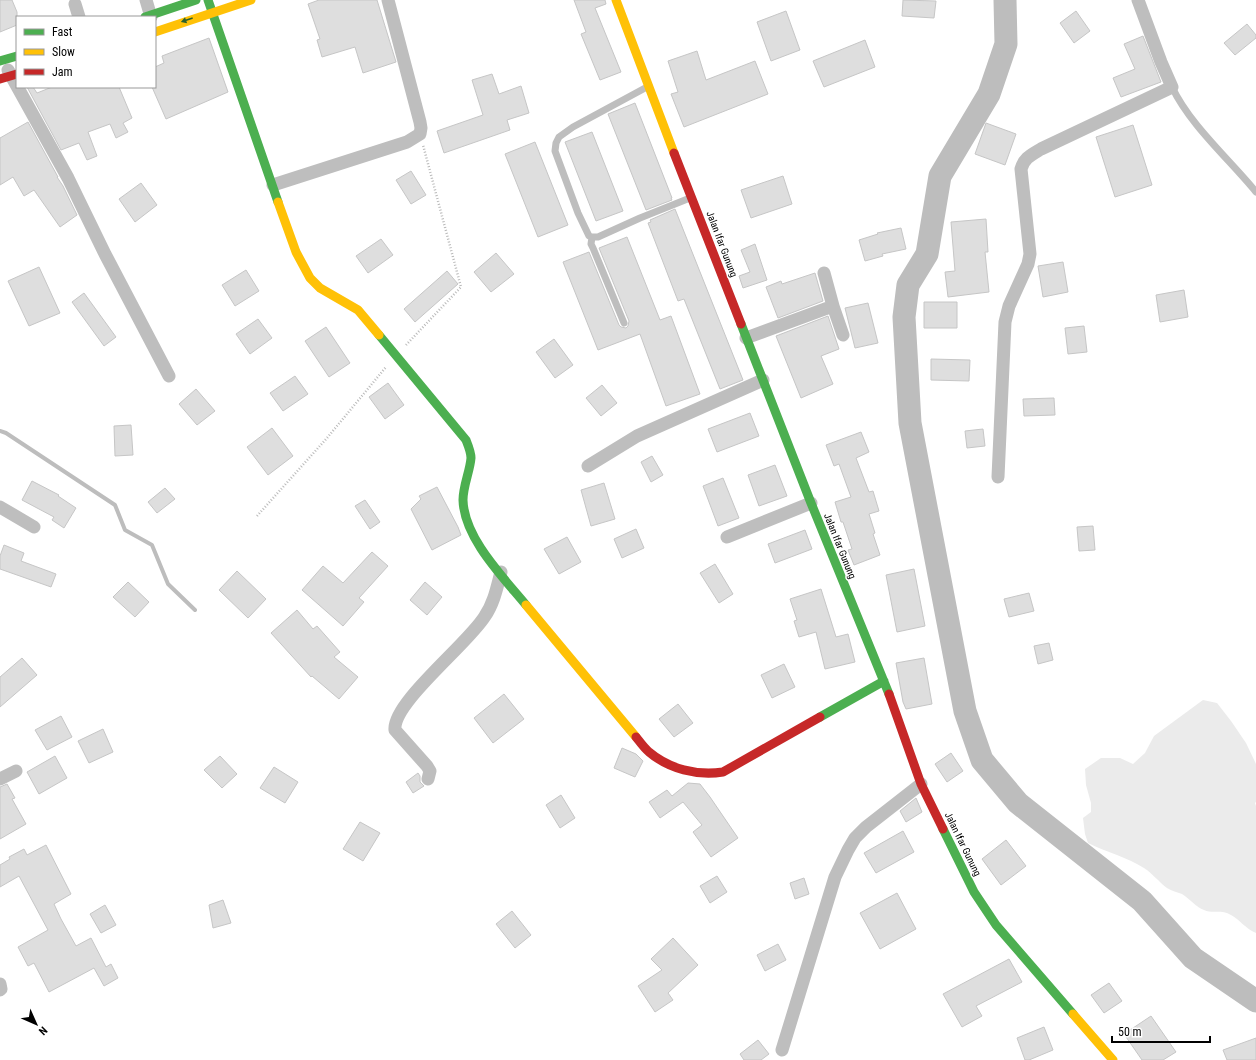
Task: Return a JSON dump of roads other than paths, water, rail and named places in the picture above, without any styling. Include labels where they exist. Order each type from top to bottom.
[{"type":"main road","points":[[149,16],[196,0]]},
{"type":"main road","points":[[208,0],[291,240],[309,276],[319,287],[358,310],[466,440],[471,456],[463,498],[464,508],[471,531],[478,545],[648,751],[663,762],[689,772],[701,775],[712,775],[723,772],[884,681]]},
{"type":"main road","points":[[156,32],[251,0]]},
{"type":"main road","name":"Jalan Ifar Gunung","points":[[616,0],[746,338],[811,503],[884,681],[921,784],[974,892],[996,925],[1113,1060]]},
{"type":"main road","points":[[2,60],[16,56]]},
{"type":"street","points":[[146,0],[149,16]]},
{"type":"street","points":[[273,185],[407,142],[420,134],[420,122],[388,0]]},
{"type":"street","points":[[998,477],[1005,322],[1009,306],[1028,264],[1030,254],[1021,184],[1021,170],[1023,162],[1029,156],[1041,149],[1172,87],[1138,0]]},
{"type":"street","points":[[75,4],[79,16]]},
{"type":"street","points":[[2,60],[9,76],[68,178],[105,254],[169,376]]},
{"type":"street","points":[[824,273],[843,335]]},
{"type":"street","points":[[746,338],[833,306]]},
{"type":"street","points":[[588,466],[637,436],[763,380]]},
{"type":"street","points":[[727,537],[811,503]]},
{"type":"street","points":[[0,507],[34,527]]},
{"type":"street","points":[[428,779],[430,771],[427,766],[395,730],[394,725],[398,715],[412,697],[474,631],[486,615],[494,597],[501,572]]},
{"type":"street","points":[[0,780],[16,771]]},
{"type":"street","points":[[782,1050],[835,878],[848,850],[855,838],[866,827],[921,784]]},
{"type":"street","points":[[0,984],[0,990]]},
{"type":"lane","points":[[648,86],[579,124],[556,140],[555,151],[575,206],[586,232],[592,237],[598,237],[692,197]]},
{"type":"lane","points":[[1172,87],[1198,126],[1256,192]]},
{"type":"lane","points":[[592,237],[591,244],[624,322]]},
{"type":"waterway","points":[[1005,0],[1006,44],[989,94],[940,176],[927,254],[908,285],[904,317],[910,423],[965,711],[982,760],[1018,803],[1142,901],[1193,958],[1256,1001]]},
{"type":"waterway","points":[[0,431],[6,433],[115,505],[125,530],[152,545],[168,584],[195,610]]}]
